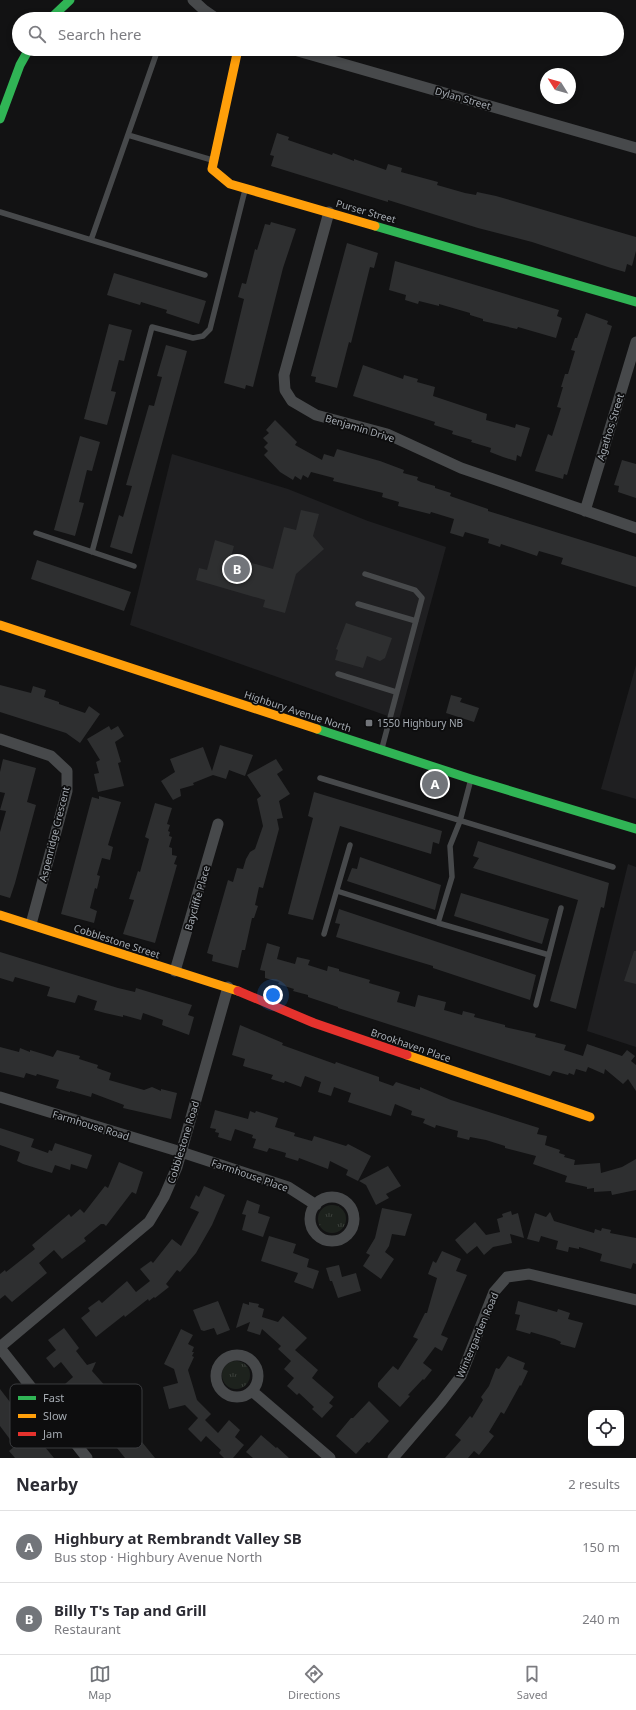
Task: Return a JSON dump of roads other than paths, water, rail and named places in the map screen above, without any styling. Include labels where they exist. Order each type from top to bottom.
[{"type":"street","points":[[57,12],[70,0]]},
{"type":"street","points":[[193,0],[208,12]]},
{"type":"street","points":[[0,119],[25,56]]},
{"type":"street","points":[[214,160],[236,56]]},
{"type":"street","name":"Dylan Street","points":[[315,56],[636,148]]},
{"type":"street","name":"Purser Street","points":[[214,160],[212,169],[230,184],[636,302]]},
{"type":"street","name":"Benjamin Drive","points":[[329,212],[284,375],[285,390],[292,400],[316,415],[387,434],[461,468],[636,528]]},
{"type":"street","name":"Agathos Street","points":[[585,511],[631,375],[636,342]]},
{"type":"street","name":"Highbury Avenue North","points":[[0,625],[471,779],[636,829]]},
{"type":"street","name":"Aspenridge Crescent","points":[[0,739],[51,756],[67,771],[67,791],[31,924]]},
{"type":"street","name":"Baycliffe Place","points":[[175,971],[218,824]]},
{"type":"street","name":"Cobblestone Street","points":[[0,915],[228,987]]},
{"type":"street","name":"Brookhaven Place","points":[[228,987],[314,1023],[590,1117]]},
{"type":"street","name":"Cobblestone Road","points":[[0,1348],[149,1222],[164,1197],[181,1152],[228,987]]},
{"type":"street","name":"Farmhouse Road","points":[[0,1098],[181,1152]]},
{"type":"street","name":"Farmhouse Place","points":[[181,1152],[288,1187],[316,1205]]},
{"type":"street","name":"Wintergarden Road","points":[[393,1458],[441,1402],[461,1376],[494,1292],[507,1277],[529,1274],[636,1300]]},
{"type":"street","points":[[0,1348],[28,1384]]},
{"type":"street","points":[[252,1391],[330,1458]]},
{"type":"street","points":[[79,1448],[87,1458]]},
{"type":"lane","points":[[91,240],[156,56]]},
{"type":"lane","points":[[128,135],[214,160]]},
{"type":"lane","points":[[92,552],[152,327],[193,338],[203,336],[210,329],[246,188]]},
{"type":"lane","points":[[0,212],[205,275]]},
{"type":"lane","points":[[36,533],[134,566]]},
{"type":"lane","points":[[365,574],[415,590],[422,598],[381,750]]},
{"type":"lane","points":[[358,604],[416,621]]},
{"type":"lane","points":[[338,674],[396,692]]},
{"type":"lane","points":[[320,778],[613,867]]},
{"type":"lane","points":[[438,923],[452,877],[450,846],[460,821],[471,779]]},
{"type":"lane","points":[[324,934],[350,845]]},
{"type":"lane","points":[[337,891],[438,923],[549,955]]},
{"type":"lane","points":[[536,1005],[562,908]]},
{"type":"place","name":"Billy T's Tap and Grill","points":[[237,569]]},
{"type":"place","name":"1550 Highbury NB","points":[[369,723]]},
{"type":"place","name":"Highbury at Rembrandt Valley SB","points":[[435,784]]}]
